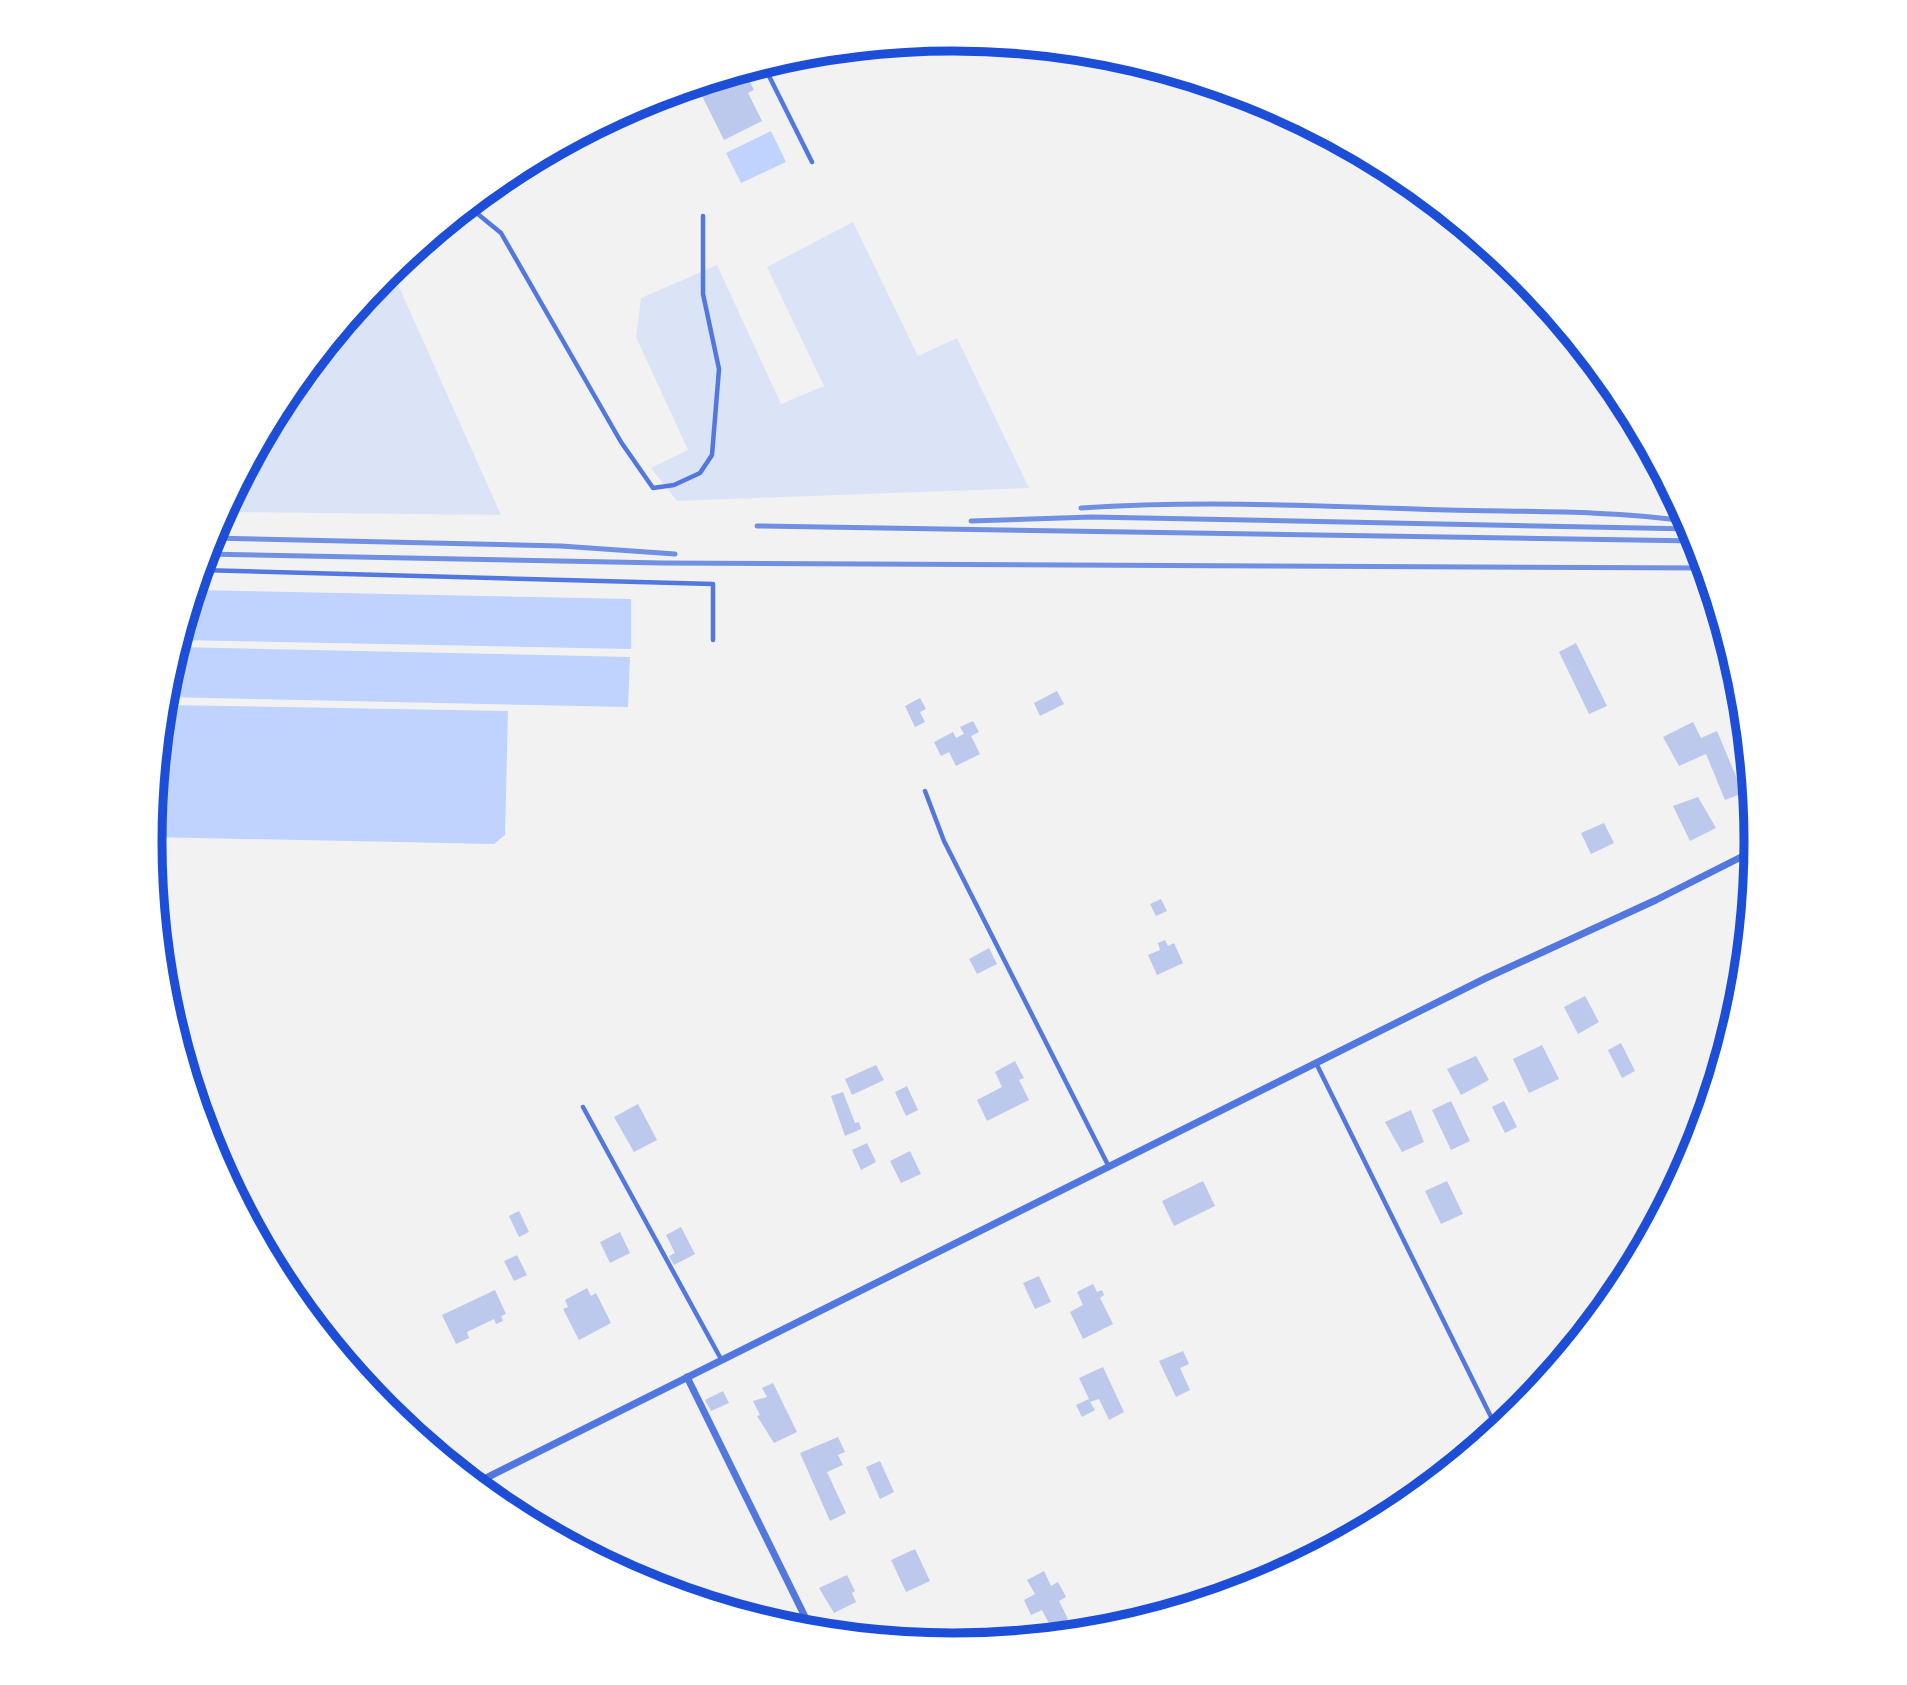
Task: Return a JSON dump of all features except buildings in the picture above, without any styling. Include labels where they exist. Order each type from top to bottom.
[{"type":"street","points":[[484,1479],[1316,1063],[1745,855]]},
{"type":"street","points":[[687,1377],[807,1620]]},
{"type":"lane","points":[[768,74],[812,162]]},
{"type":"lane","points":[[475,212],[501,233],[614,430],[653,488],[674,485],[701,473],[712,455],[719,369],[703,294],[703,216]]},
{"type":"lane","points":[[211,570],[713,584],[713,640]]},
{"type":"lane","points":[[925,791],[944,841],[1109,1167]]},
{"type":"lane","points":[[1316,1063],[1493,1421]]},
{"type":"lane","points":[[583,1107],[721,1359]]},
{"type":"shaded area","points":[[853,222],[918,356],[957,338],[1029,488],[677,501],[651,468],[688,450],[636,337],[641,298],[717,265],[781,404],[824,386],[767,267]]},
{"type":"shaded area","points":[[396,281],[501,515],[234,512],[268,447],[295,403],[358,320]]},
{"type":"water","points":[[771,131],[786,162],[741,183],[726,153]]},
{"type":"water","points":[[203,590],[631,599],[631,649],[188,640]]},
{"type":"water","points":[[187,647],[630,657],[628,707],[176,697]]},
{"type":"water","points":[[174,705],[508,711],[505,835],[494,844],[162,837],[163,791]]},
{"type":"railway","points":[[1081,508],[1264,504],[1597,513],[1676,520]]},
{"type":"railway","points":[[971,521],[1092,517],[1680,529]]},
{"type":"railway","points":[[757,526],[1685,541]]},
{"type":"railway","points":[[223,538],[561,546],[675,554]]},
{"type":"railway","points":[[217,554],[663,563],[1695,568]]}]
